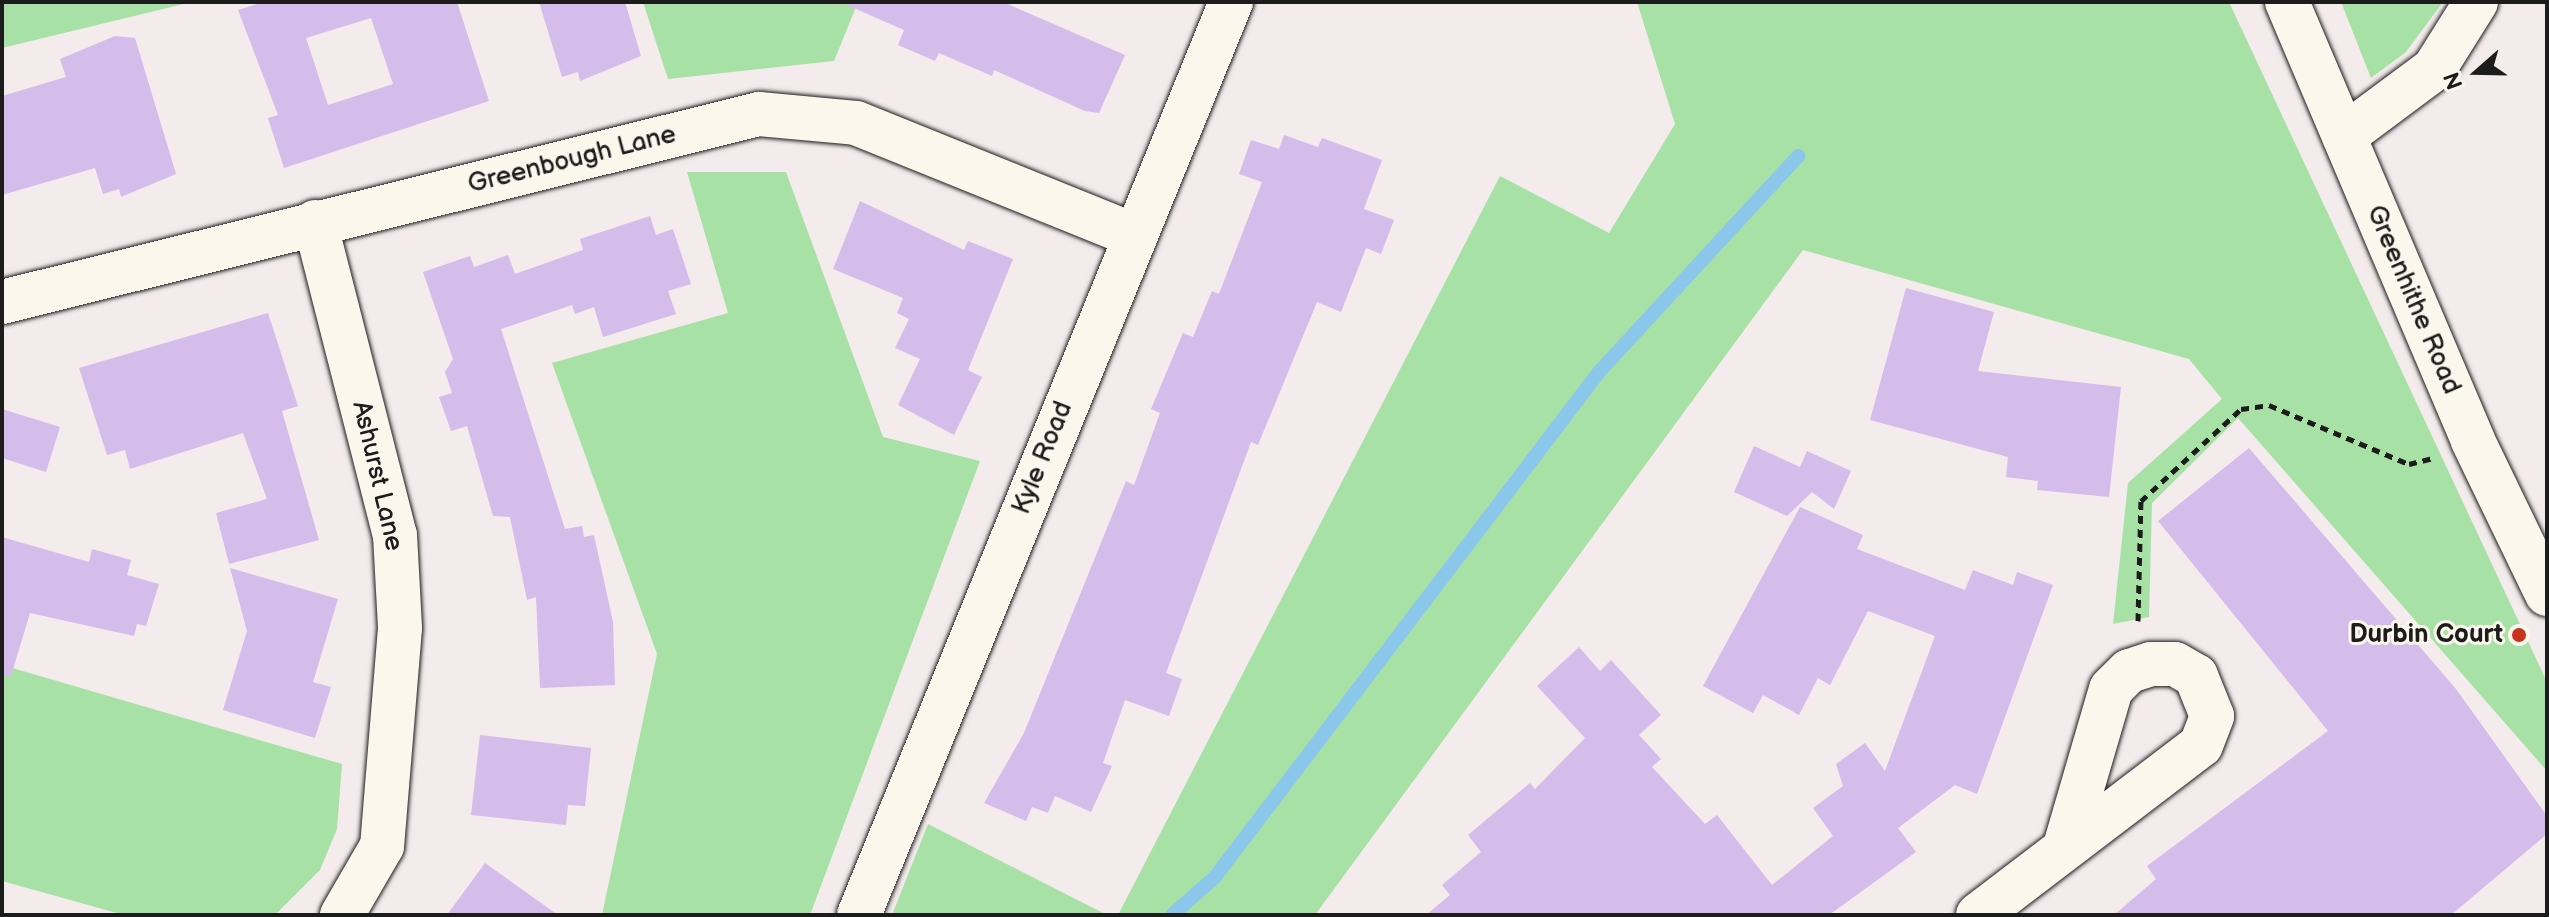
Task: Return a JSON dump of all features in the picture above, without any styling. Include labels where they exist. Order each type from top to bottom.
[{"type":"street","name":"Kyle Road","points":[[859,915],[1133,235],[1231,2]]},
{"type":"street","name":"Greenhithe Road","points":[[2287,2],[2547,594]]},
{"type":"street","points":[[2344,136],[2434,69],[2476,2]]},
{"type":"street","name":"Greenbough Lane","points":[[2,302],[759,114],[856,123],[1133,235]]},
{"type":"street","name":"Ashurst Lane","points":[[315,222],[395,535],[400,628],[382,846],[342,915]]},
{"type":"street","points":[[1978,915],[2066,843]]},
{"type":"path","points":[[2138,622],[2141,501],[2241,409],[2269,405],[2409,464],[2438,457]]},
{"type":"green space","points":[[2,2],[192,2],[2,48]]},
{"type":"green space","points":[[643,2],[858,2],[834,61],[668,79]]},
{"type":"green space","points":[[1637,2],[2229,2],[2547,682],[2547,771],[2238,418],[2152,503],[2149,617],[2113,624],[2128,483],[2222,399],[2189,359],[1803,250],[1315,915],[1118,915],[1500,176],[1609,233],[1675,124]]},
{"type":"green space","points":[[2341,2],[2443,2],[2406,52],[2371,78]]},
{"type":"green space","points":[[687,172],[786,172],[883,437],[980,461],[810,915],[602,915],[657,654],[552,363],[728,313]]},
{"type":"green space","points":[[2,665],[342,764],[337,829],[320,870],[275,915],[124,915],[2,881]]},
{"type":"green space","points":[[928,824],[1107,915],[892,915]]},
{"type":"building","points":[[264,2],[457,2],[489,101],[284,168],[268,118],[278,115],[238,10]],"holes":[[[371,18],[393,84],[328,105],[306,38]]]},
{"type":"building","points":[[539,2],[625,2],[641,56],[580,81],[578,72],[562,77]]},
{"type":"building","points":[[840,2],[1003,2],[1125,55],[1099,113],[1085,111],[994,70],[992,76],[939,53],[935,61],[898,45],[904,30]]},
{"type":"building","points":[[115,36],[135,38],[176,174],[121,197],[119,189],[103,194],[95,168],[2,195],[2,96],[66,77],[60,59]]},
{"type":"building","points":[[1284,135],[1318,147],[1322,138],[1382,160],[1364,209],[1394,220],[1381,254],[1366,248],[1341,312],[1317,302],[1258,445],[1251,442],[1166,673],[1182,679],[1169,716],[1125,700],[1103,763],[1112,766],[1091,812],[1055,796],[1048,813],[1032,807],[1026,821],[984,803],[1024,733],[1126,481],[1134,485],[1160,413],[1151,409],[1183,333],[1193,337],[1212,291],[1219,294],[1262,182],[1239,174],[1251,140],[1279,149]]},
{"type":"building","points":[[860,201],[964,250],[968,241],[1013,259],[968,370],[982,377],[954,435],[898,405],[920,359],[895,348],[909,319],[897,313],[903,298],[833,269]]},
{"type":"building","points":[[650,216],[656,235],[673,229],[691,284],[668,291],[676,314],[603,337],[594,307],[575,314],[572,305],[501,329],[565,529],[582,526],[584,537],[594,535],[613,622],[615,685],[540,688],[536,597],[527,600],[510,517],[493,516],[467,426],[451,431],[439,397],[452,393],[445,372],[453,359],[423,272],[470,256],[474,267],[508,255],[515,274],[583,250],[580,239]]},
{"type":"building","points":[[1906,288],[1994,312],[1978,371],[2121,387],[2109,497],[2037,490],[2038,481],[2006,477],[2008,457],[1870,420]]},
{"type":"building","points":[[268,313],[298,406],[282,411],[319,540],[229,564],[216,513],[267,499],[243,433],[130,469],[125,450],[107,455],[79,368]]},
{"type":"building","points":[[2,409],[60,427],[46,472],[2,458]]},
{"type":"building","points":[[1754,446],[1800,467],[1807,451],[1851,471],[1834,509],[1812,492],[1787,516],[1734,492]]},
{"type":"building","points":[[2249,448],[2456,689],[2547,816],[2547,834],[2451,915],[2114,915],[2156,879],[2147,866],[2328,731],[2158,521]]},
{"type":"building","points":[[1800,507],[1863,535],[1857,549],[1965,590],[1973,570],[2013,585],[2017,572],[2053,585],[1977,794],[1955,785],[1898,828],[1916,852],[1829,915],[1426,915],[1450,895],[1442,885],[1481,852],[1468,835],[1530,783],[1535,789],[1585,738],[1537,686],[1579,647],[1600,671],[1611,660],[1661,715],[1639,735],[1661,759],[1652,767],[1705,824],[1717,815],[1772,885],[1833,836],[1813,808],[1843,786],[1836,764],[1865,743],[1885,771],[1935,636],[1868,611],[1830,685],[1818,678],[1799,715],[1763,695],[1753,713],[1703,686]]},
{"type":"building","points":[[2,537],[89,562],[92,549],[131,560],[127,575],[159,584],[146,626],[137,624],[134,636],[30,613],[11,676],[2,675]]},
{"type":"building","points":[[230,568],[338,599],[313,682],[331,687],[315,738],[223,710],[247,631]]},
{"type":"building","points":[[480,735],[591,748],[585,806],[568,805],[566,825],[471,815]]},
{"type":"building","points":[[485,863],[558,915],[447,915]]},
{"type":"waterway","points":[[1172,915],[1215,877],[1599,372],[1798,156]]},
{"type":"place","name":"Durbin Court","points":[[2519,635]]}]
